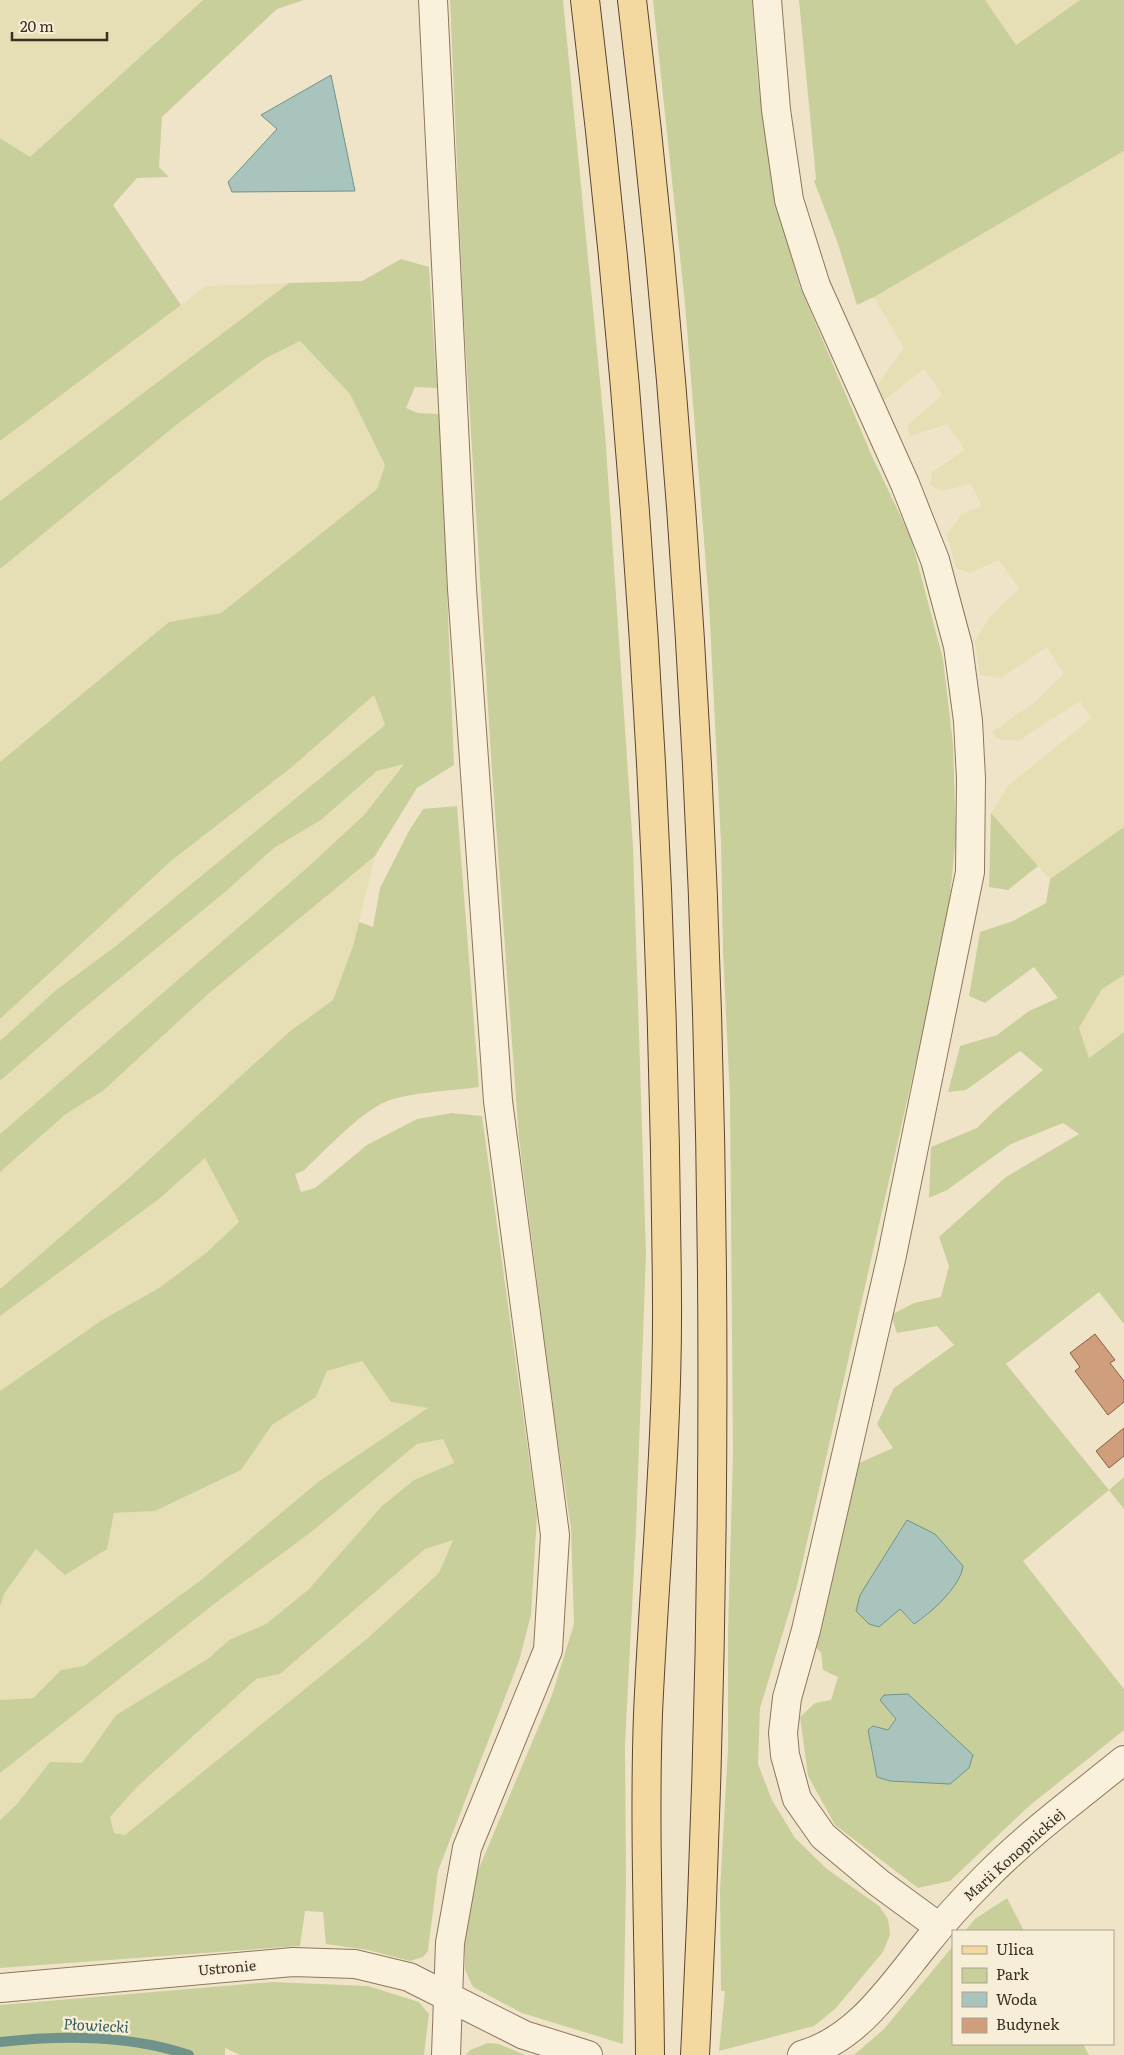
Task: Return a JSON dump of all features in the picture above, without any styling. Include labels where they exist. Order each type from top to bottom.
[{"type":"main road","points":[[585,0],[609,212],[627,414],[646,670],[660,999],[666,1352],[647,1747],[650,2055]]},
{"type":"main road","points":[[632,0],[663,287],[674,419],[691,665],[704,914],[712,1218],[713,1468],[705,1802],[694,2055]]},
{"type":"street","points":[[433,0],[462,589],[498,1101],[555,1535],[548,1650],[467,1848],[450,1943],[446,2055]]},
{"type":"street","points":[[767,0],[776,110],[789,200],[816,286],[904,484],[935,560],[958,646],[968,721],[971,779],[968,882],[892,1254],[806,1630],[786,1698],[783,1733],[785,1755],[797,1799],[823,1836],[879,1883],[940,1927]]},
{"type":"street","name":"Marii Konopnickiej","points":[[802,2055],[833,2043],[852,2029],[940,1927],[993,1870],[1124,1760]]},
{"type":"street","name":"Ustronie","points":[[0,1988],[293,1962],[326,1962],[383,1970],[409,1978],[449,1997]]},
{"type":"street","points":[[449,1997],[524,2035],[588,2055]]},
{"type":"shaded area","points":[[0,0],[203,0],[30,157],[0,138]]},
{"type":"shaded area","points":[[985,0],[1080,0],[1015,45]]},
{"type":"shaded area","points":[[1124,151],[1124,827],[1050,879],[991,813],[1008,786],[1091,718],[1080,701],[1018,741],[998,739],[992,732],[1035,702],[1064,674],[1047,647],[1001,678],[980,675],[975,641],[991,615],[1019,589],[999,560],[969,573],[956,568],[947,534],[962,514],[982,506],[971,484],[942,491],[930,485],[932,472],[965,450],[947,424],[910,436],[907,426],[942,395],[924,369],[883,401],[878,384],[904,348],[874,297]]},
{"type":"shaded area","points":[[289,283],[0,501],[0,441],[206,286]]},
{"type":"shaded area","points":[[300,341],[350,394],[385,465],[377,489],[221,613],[169,622],[0,762],[0,569],[180,422],[266,358]]},
{"type":"shaded area","points":[[374,695],[385,725],[117,945],[55,991],[0,1041],[0,1019],[171,861],[292,767]]},
{"type":"shaded area","points":[[404,763],[364,815],[308,867],[0,1134],[0,1081],[78,1013],[225,892],[274,848],[321,820],[377,771]]},
{"type":"shaded area","points":[[375,856],[353,946],[333,1000],[289,1032],[129,1178],[0,1289],[0,1172],[66,1114],[104,1090],[207,995]]},
{"type":"shaded area","points":[[1124,975],[1124,1032],[1089,1058],[1079,1028],[1102,989]]},
{"type":"shaded area","points":[[205,1158],[239,1223],[206,1253],[159,1288],[102,1320],[0,1391],[0,1316],[159,1199]]},
{"type":"shaded area","points":[[362,1361],[391,1402],[429,1408],[318,1482],[201,1580],[84,1666],[61,1670],[33,1698],[0,1700],[0,1607],[4,1594],[36,1548],[107,1549],[114,1513],[155,1511],[241,1470],[272,1425],[316,1397],[327,1371]]},
{"type":"shaded area","points":[[443,1439],[454,1464],[414,1480],[382,1506],[308,1590],[266,1624],[229,1640],[209,1658],[116,1715],[82,1763],[17,1804],[0,1820],[0,1773],[222,1598],[310,1533],[417,1444]]},
{"type":"shaded area","points":[[453,1539],[439,1573],[369,1637],[125,1835],[114,1833],[110,1817],[137,1787],[256,1679],[280,1674],[425,1549]]},
{"type":"green space","points":[[203,0],[304,0],[277,9],[162,117],[159,167],[169,177],[137,178],[113,205],[181,305],[0,441],[0,138],[30,157]]},
{"type":"green space","points":[[450,0],[563,0],[605,433],[633,847],[646,1253],[636,1530],[625,1745],[626,1883],[623,2044],[522,2013],[473,1987],[465,1970],[465,1944],[477,1873],[552,1695],[574,1624],[571,1528],[555,1423],[519,1138],[492,771],[463,304]]},
{"type":"green space","points":[[653,0],[752,0],[758,80],[774,192],[800,287],[872,456],[911,538],[943,659],[953,744],[956,837],[947,925],[797,1586],[760,1708],[758,1764],[772,1800],[795,1838],[827,1869],[879,1906],[888,1919],[890,1935],[883,1952],[835,2009],[814,2026],[719,2051],[725,1991],[721,1991],[720,1890],[728,1748],[728,1631],[733,1454],[730,1097],[723,952],[721,843],[709,603],[685,304]]},
{"type":"green space","points":[[799,0],[985,0],[1016,45],[1080,0],[1124,0],[1124,151],[874,297],[857,305],[837,241],[814,181],[816,179]]},
{"type":"green space","points":[[401,259],[429,267],[437,388],[415,387],[406,408],[418,413],[440,414],[454,765],[417,788],[375,856],[207,995],[104,1090],[66,1114],[0,1172],[0,1134],[308,867],[364,815],[404,764],[377,771],[321,820],[274,848],[225,892],[78,1013],[0,1081],[0,1041],[55,991],[117,945],[385,725],[374,695],[292,767],[171,861],[0,1019],[0,762],[169,622],[221,613],[377,489],[385,465],[350,394],[300,341],[266,358],[180,422],[0,569],[0,501],[289,283],[362,281]]},
{"type":"green space","points":[[457,806],[479,1087],[404,1096],[383,1103],[351,1125],[303,1171],[295,1174],[301,1192],[315,1188],[367,1145],[417,1119],[452,1113],[482,1116],[537,1516],[531,1615],[519,1661],[438,1871],[428,1951],[423,1957],[410,1961],[368,1950],[326,1944],[323,1912],[305,1911],[300,1946],[0,1968],[0,1820],[17,1804],[50,1762],[82,1763],[116,1715],[209,1658],[229,1640],[266,1624],[308,1590],[382,1506],[414,1480],[454,1463],[443,1439],[417,1444],[310,1533],[222,1598],[0,1773],[0,1700],[33,1698],[61,1670],[84,1666],[201,1580],[318,1482],[428,1408],[391,1402],[362,1361],[327,1371],[316,1397],[272,1425],[241,1470],[155,1511],[114,1513],[107,1549],[65,1575],[36,1549],[4,1594],[0,1607],[0,1391],[102,1320],[159,1288],[206,1253],[239,1222],[205,1158],[159,1199],[0,1316],[0,1289],[129,1178],[289,1032],[333,1000],[353,946],[359,922],[373,927],[380,888],[409,831],[423,809]],"holes":[[[453,1540],[439,1573],[369,1637],[125,1835],[114,1833],[110,1817],[137,1787],[256,1679],[280,1674],[425,1549]]]},
{"type":"green space","points":[[991,813],[1038,866],[1008,890],[989,887]]},
{"type":"green space","points":[[1124,827],[1124,975],[1102,989],[1079,1028],[1089,1058],[1124,1032],[1124,1324],[1099,1292],[1006,1364],[1109,1490],[1023,1561],[1124,1689],[1124,1730],[1028,1807],[950,1881],[918,1888],[835,1825],[808,1776],[800,1717],[815,1703],[831,1700],[838,1677],[823,1670],[821,1653],[814,1644],[857,1464],[893,1448],[877,1424],[894,1388],[954,1345],[937,1326],[897,1333],[891,1315],[914,1303],[941,1297],[949,1266],[939,1237],[1006,1177],[1079,1134],[1063,1123],[1011,1144],[947,1190],[929,1198],[931,1147],[977,1128],[996,1109],[1043,1070],[1020,1051],[966,1090],[948,1092],[960,1046],[997,1035],[1029,1011],[1058,998],[1034,967],[985,1003],[969,996],[980,932],[1013,921],[1046,903],[1050,879]],"holes":[[[900,1609],[928,1615],[913,1624]],[[896,1719],[950,1784],[890,1781],[877,1777],[874,1726],[888,1730]]]},
{"type":"green space","points":[[1124,1477],[1124,1509],[1109,1490]]},
{"type":"green space","points":[[1007,1898],[1023,1930],[966,1930],[975,1919]]},
{"type":"green space","points":[[952,1947],[952,2045],[1084,2045],[1089,2055],[854,2055],[884,2029]]},
{"type":"green space","points":[[272,1982],[368,1986],[419,2002],[429,2014],[424,2055],[240,2055],[225,2048],[225,2055],[0,2055],[0,2005]]},
{"type":"green space","points":[[488,2043],[499,2044],[525,2055],[466,2055],[470,2050]]},
{"type":"water","points":[[331,75],[355,191],[232,192],[228,182],[277,129],[261,115]]},
{"type":"water","points":[[907,1520],[935,1534],[963,1566],[961,1574],[944,1599],[914,1624],[900,1609],[879,1627],[869,1624],[856,1611],[860,1595]]},
{"type":"water","points":[[908,1694],[973,1755],[969,1768],[950,1784],[890,1781],[877,1777],[868,1730],[873,1726],[888,1730],[896,1719],[880,1700],[884,1695]]},
{"type":"building","points":[[1095,1334],[1115,1360],[1110,1363],[1124,1381],[1124,1402],[1108,1415],[1075,1371],[1080,1367],[1070,1353]]},
{"type":"building","points":[[1124,1428],[1124,1456],[1109,1468],[1096,1451]]},
{"type":"waterway","name":"Płowiecki","points":[[0,2042],[47,2038],[95,2038],[166,2048],[189,2055]]}]
